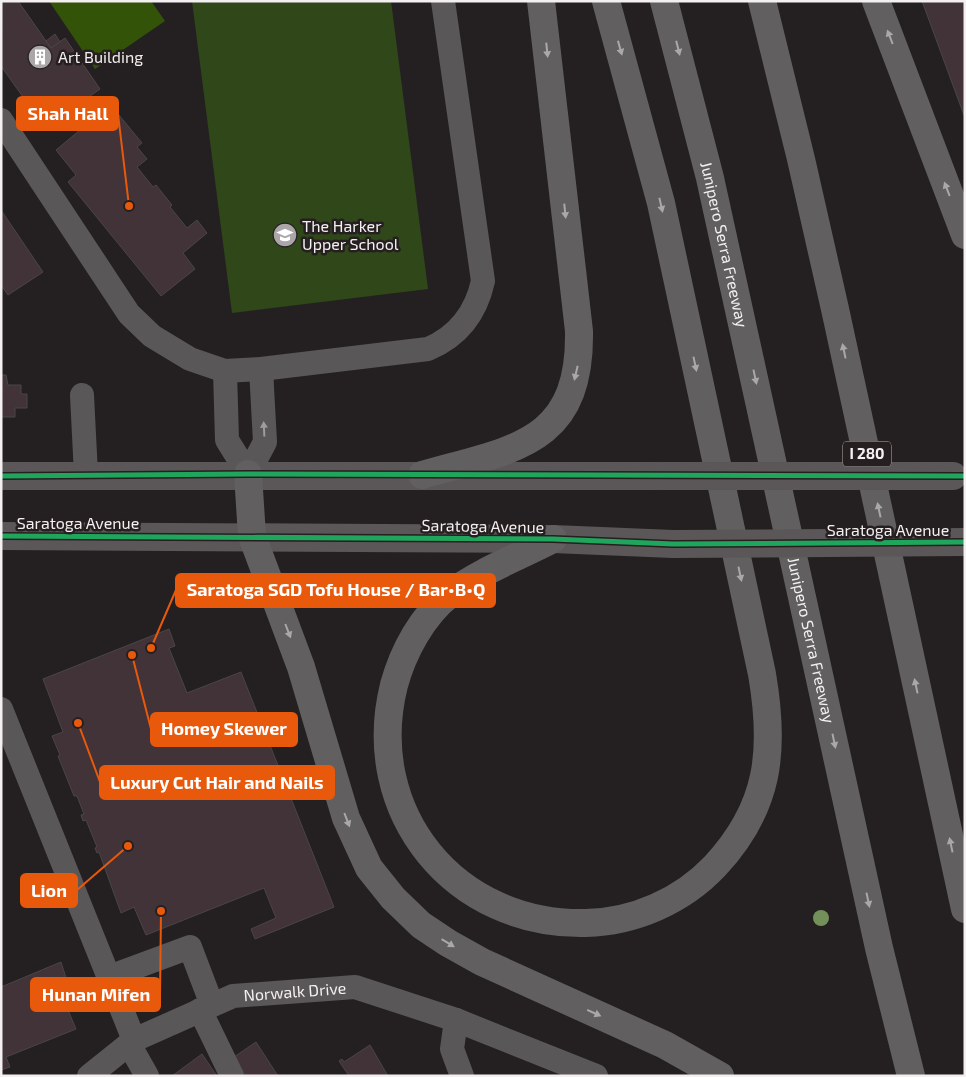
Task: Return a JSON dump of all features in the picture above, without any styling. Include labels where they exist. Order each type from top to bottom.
[{"type":"highway","points":[[422,475],[498,454],[530,441],[558,417],[568,399],[576,374],[579,330],[541,1]]},
{"type":"highway","points":[[553,539],[479,575],[449,595],[428,616],[412,641],[396,677],[386,735],[389,768],[398,801],[412,831],[432,858],[455,880],[482,900],[520,915],[542,921],[602,923],[630,917],[660,907],[685,892],[707,875],[728,852],[744,829],[757,804],[765,776],[769,743],[768,709],[762,674],[663,213],[640,120],[606,1]]},
{"type":"highway","name":"Junipero Serra Freeway","points":[[664,1],[710,178],[879,948],[910,1076]]},
{"type":"highway","name":"I 280","points":[[762,1],[801,159],[835,309],[965,909]]},
{"type":"highway","points":[[876,1],[965,235]]},
{"type":"highway","points":[[248,474],[252,536],[301,667],[346,818],[369,868],[393,898],[421,925],[448,943],[482,962],[665,1045],[720,1076]]},
{"type":"main road","points":[[1,476],[248,474],[959,476]]},
{"type":"main road","name":"Saratoga Avenue","points":[[1,536],[553,539],[673,544],[965,542]]},
{"type":"street","points":[[1,120],[129,314],[152,336],[190,359],[224,371],[261,369],[428,349],[452,336],[461,327],[477,304],[483,281],[443,1]]},
{"type":"street","points":[[248,474],[265,442],[261,369]]},
{"type":"street","points":[[224,371],[227,440],[248,474]]},
{"type":"street","points":[[82,395],[86,475]]},
{"type":"street","points":[[1,709],[109,977],[131,1042],[147,1076]]},
{"type":"street","points":[[109,977],[190,947],[206,1008],[232,1076]]},
{"type":"street","name":"Norwalk Drive","points":[[89,1076],[131,1042],[233,996],[355,987],[456,1020],[596,1076]]},
{"type":"street","points":[[456,1020],[452,1048],[462,1076]]},
{"type":"shaded area","points":[[49,1],[151,1],[165,21],[95,69]]},
{"type":"shaded area","points":[[192,1],[391,1],[428,289],[232,313]]},
{"type":"building","name":"Art Building","points":[[2,1],[18,1],[51,48],[65,38],[100,89],[45,128],[1,66]]},
{"type":"building","points":[[922,1],[965,1],[965,118]]},
{"type":"building","points":[[55,34],[60,42],[51,48],[46,41]]},
{"type":"building","points":[[98,115],[106,125],[119,115],[142,143],[137,147],[147,159],[137,167],[153,187],[156,185],[172,205],[170,207],[187,228],[197,220],[207,233],[183,253],[195,269],[161,296],[68,182],[76,175],[56,150]]},
{"type":"building","points":[[1,210],[43,272],[8,295],[1,285]]},
{"type":"building","points":[[1,375],[6,375],[8,385],[21,385],[21,394],[27,394],[27,408],[15,408],[15,417],[1,417]]},
{"type":"building","points":[[169,629],[175,646],[169,648],[187,693],[241,672],[334,907],[255,939],[251,929],[276,918],[264,888],[146,935],[134,907],[121,913],[86,820],[83,821],[81,815],[84,814],[77,796],[74,796],[58,756],[60,755],[52,736],[63,732],[43,679]]},
{"type":"building","points":[[61,962],[73,1000],[65,1003],[76,1029],[6,1057],[10,1067],[1,1070],[1,987]]},
{"type":"building","points":[[256,1042],[278,1076],[246,1076],[234,1057]]},
{"type":"building","points":[[370,1045],[388,1076],[349,1076],[339,1061],[342,1059],[344,1062]]},
{"type":"building","points":[[202,1054],[217,1076],[172,1076]]},
{"type":"cycle path","points":[[1,476],[248,474],[965,476]]},
{"type":"cycle path","points":[[1,536],[553,539],[673,544],[965,542]]},
{"type":"place","name":"Art Building","points":[[40,57]]},
{"type":"place","name":"Shah Hall","points":[[129,206]]},
{"type":"place","name":"The Harker Upper School","points":[[285,235]]},
{"type":"place","name":"Saratoga SGD Tofu House / Bar•B•Q","points":[[151,648]]},
{"type":"place","name":"Homey Skewer","points":[[132,655]]},
{"type":"place","name":"Luxury Cut Hair and Nails","points":[[78,723]]},
{"type":"place","name":"Lion","points":[[128,846]]},
{"type":"place","name":"Hunan Mifen","points":[[161,911]]}]
